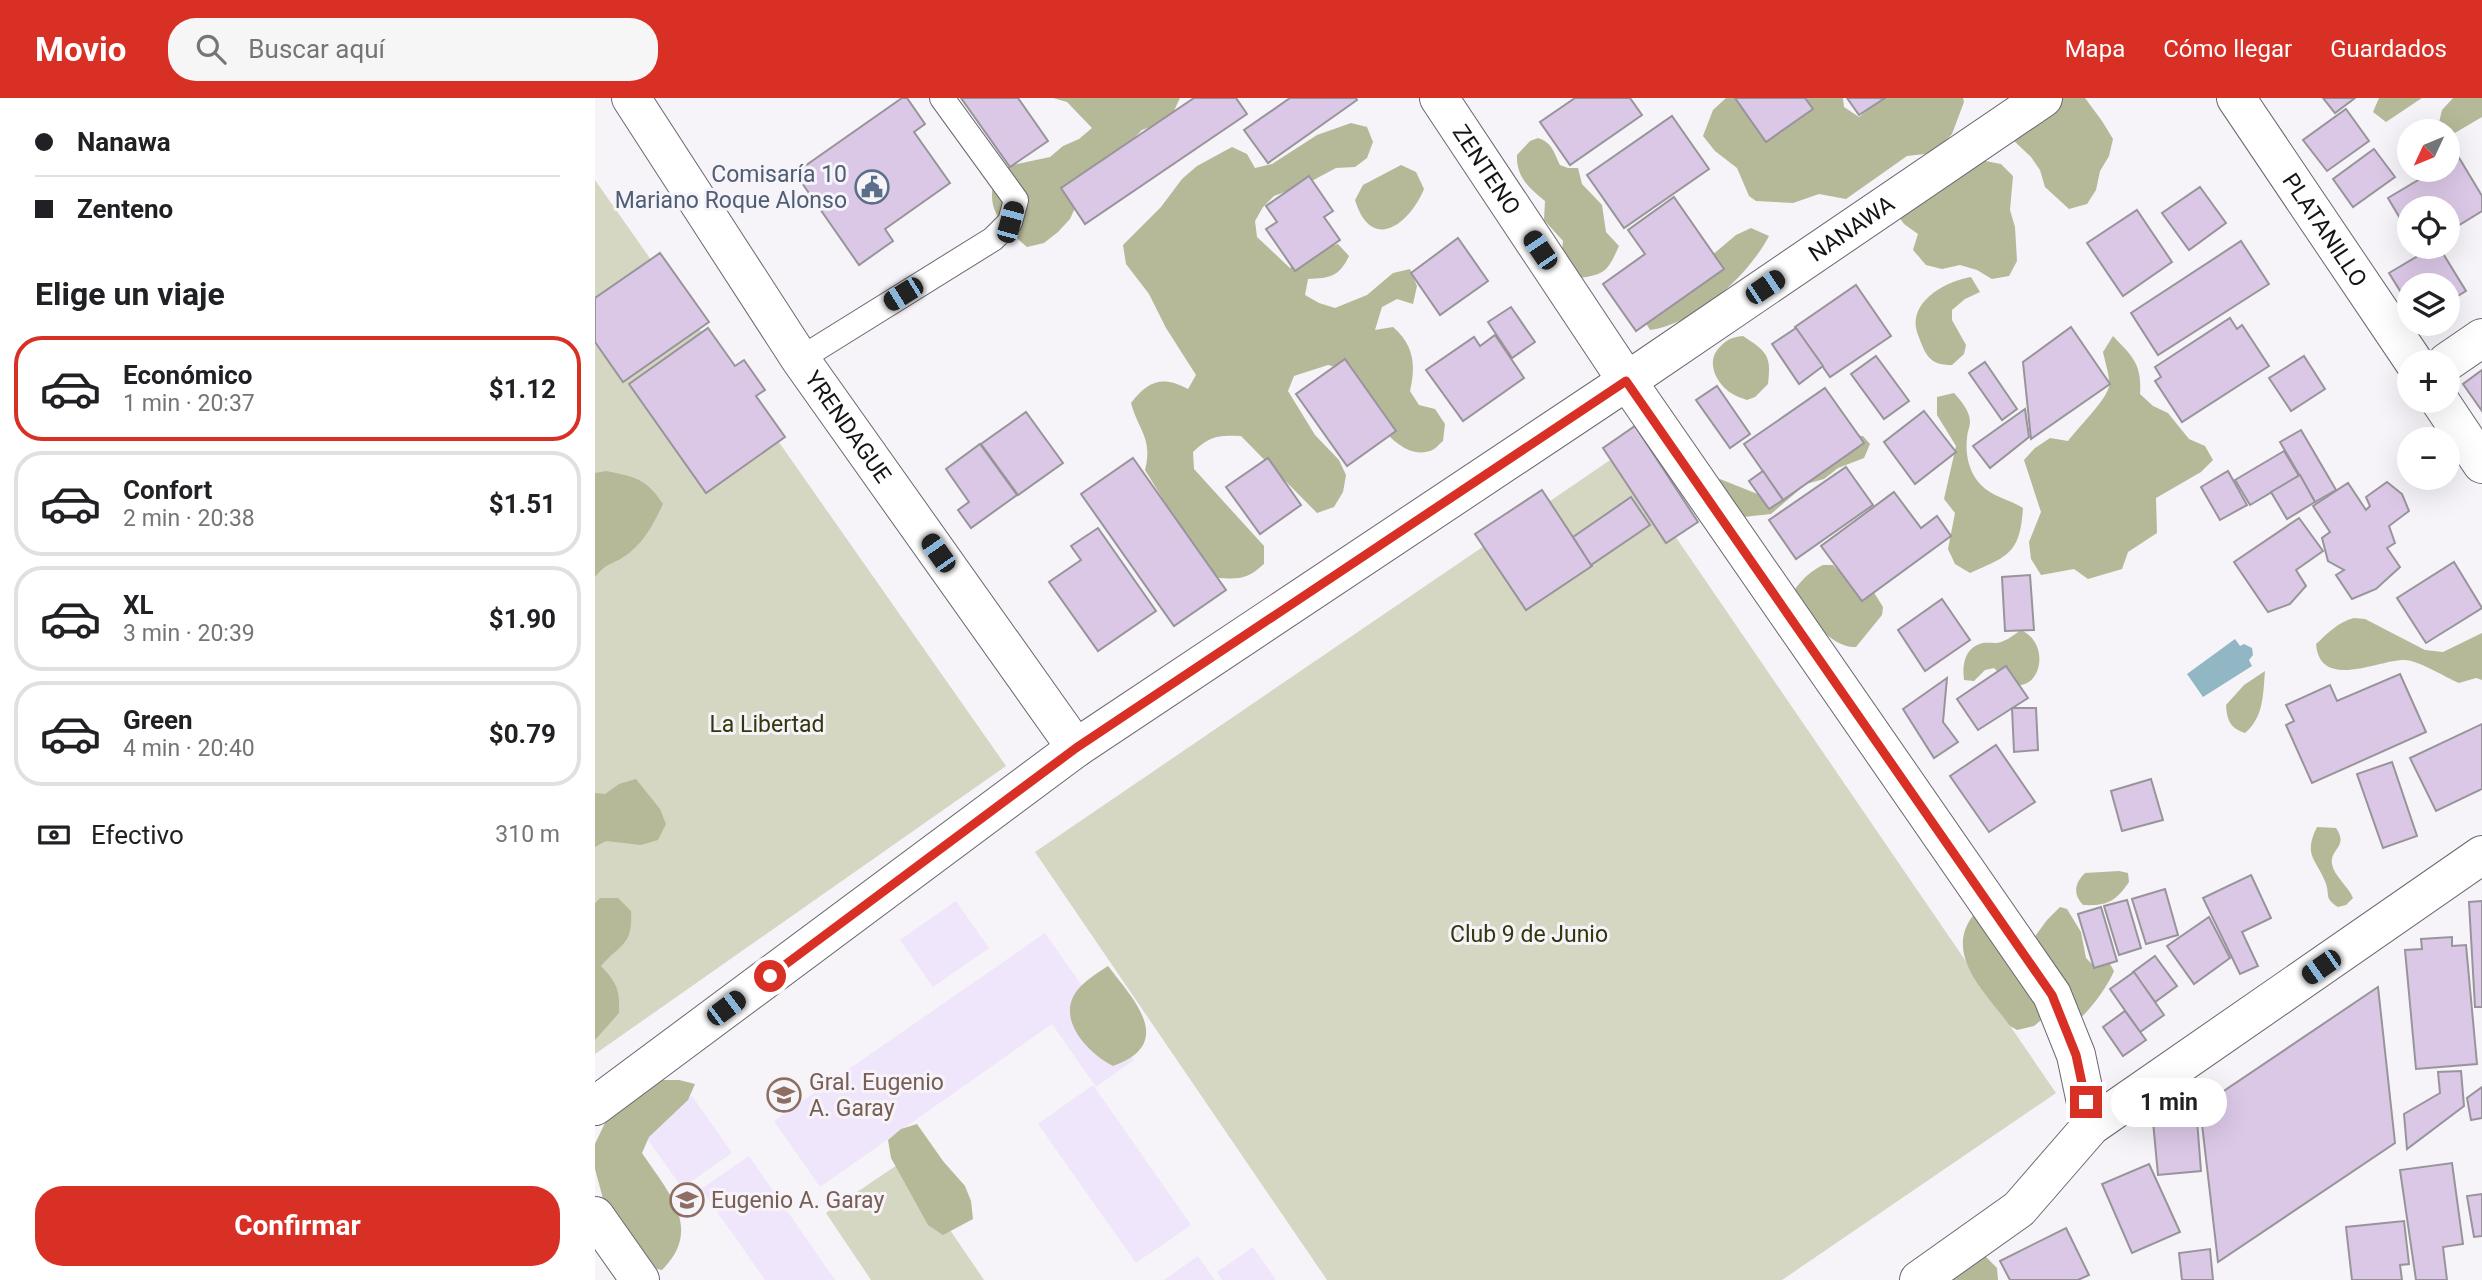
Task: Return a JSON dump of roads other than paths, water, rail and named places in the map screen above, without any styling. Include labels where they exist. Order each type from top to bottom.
[{"type":"street","name":"YRENDAGUE","points":[[631,98],[800,359],[1076,748]]},
{"type":"street","name":"ZENTENO","points":[[1439,98],[1626,381],[2052,995],[2076,1055],[2091,1126]]},
{"type":"street","name":"NANAWA","points":[[595,1106],[1076,748],[1626,381],[2043,98]]},
{"type":"street","name":"PLATANILLO","points":[[2236,98],[2406,350]]},
{"type":"street","points":[[2460,353],[2482,338]]},
{"type":"street","points":[[2448,413],[2482,464]]},
{"type":"street","points":[[1919,1280],[2019,1209],[2091,1126],[2482,855]]},
{"type":"street","points":[[595,1216],[640,1280]]},
{"type":"lane","points":[[800,359],[993,239],[1010,222],[1016,200],[941,98]]},
{"type":"water","points":[[2235,639],[2240,646],[2244,644],[2252,648],[2253,655],[2249,660],[2252,666],[2203,697],[2187,674]]},
{"type":"place","name":"Comisaría 10 Mariano Roque Alonso","points":[[872,187]]},
{"type":"place","name":"Gral. Eugenio A. Garay","points":[[784,1095]]},
{"type":"place","name":"Eugenio A. Garay","points":[[687,1200]]},
{"type":"park label","name":"La Libertad","points":[[767,724]]},
{"type":"park label","name":"Club 9 de Junio","points":[[1529,934]]}]
